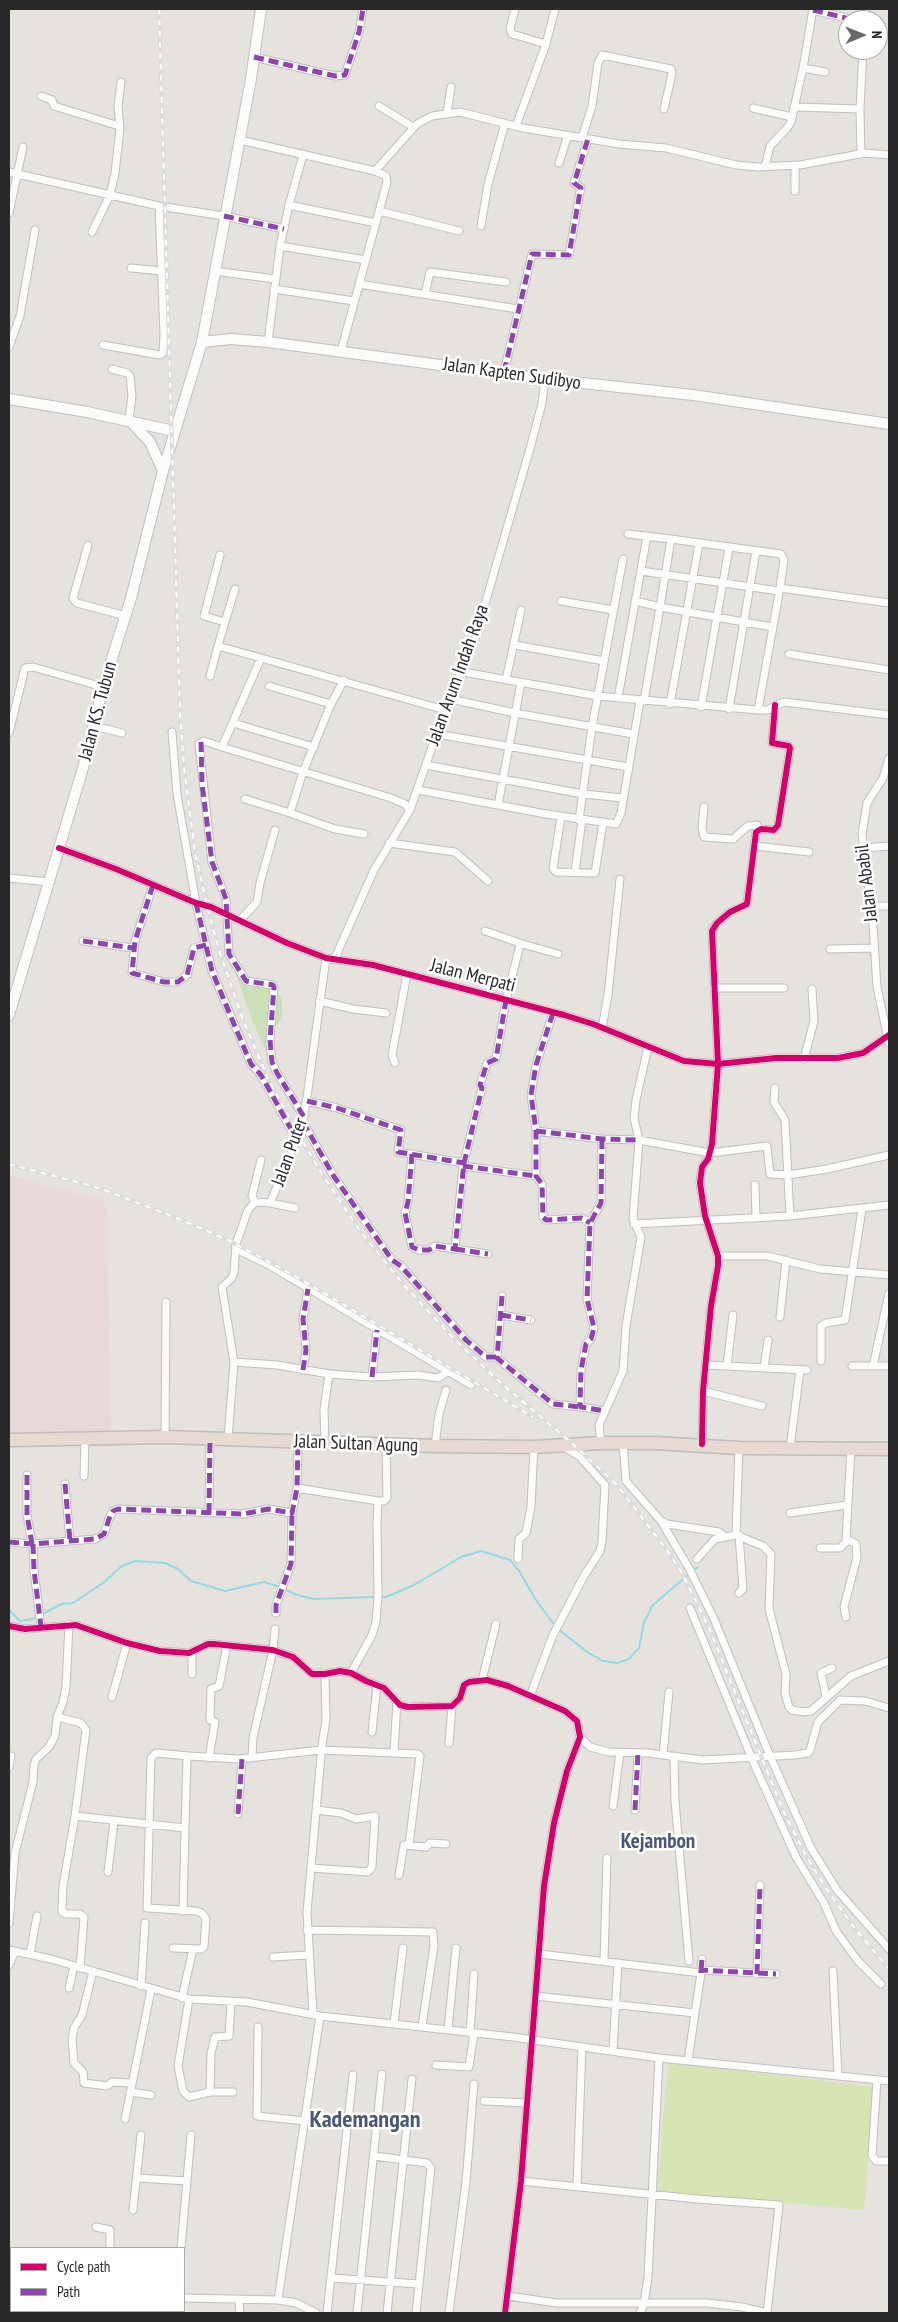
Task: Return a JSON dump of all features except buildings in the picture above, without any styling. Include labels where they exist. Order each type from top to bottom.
[{"type":"highway","name":"Jalan Sultan Agung","points":[[9,1440],[165,1437],[228,1438],[386,1446],[534,1447],[623,1443],[702,1444],[740,1448],[889,1449]]},
{"type":"main road","points":[[202,342],[224,216],[240,140],[261,9]]},
{"type":"main road","name":"Jalan Kapten Sudibyo","points":[[202,342],[231,339],[268,342],[504,372],[545,379],[693,395],[889,424]]},
{"type":"main road","name":"Jalan KS. Tubun","points":[[9,1014],[126,616],[162,471],[202,342]]},
{"type":"main road","points":[[9,399],[129,420],[174,431]]},
{"type":"main road","points":[[129,420],[150,442],[162,471]]},
{"type":"street","points":[[254,57],[335,76],[345,75],[363,9]]},
{"type":"street","points":[[515,9],[510,29],[512,34],[546,44]]},
{"type":"street","points":[[516,126],[546,44],[555,9]]},
{"type":"street","points":[[765,167],[770,146],[788,127],[792,117],[813,9],[838,16]]},
{"type":"street","points":[[504,372],[533,253],[569,255],[580,192],[580,188],[574,183],[592,106],[598,62],[602,55],[671,69],[672,74],[664,109]]},
{"type":"street","points":[[861,154],[860,109],[862,60]]},
{"type":"street","points":[[803,68],[825,72]]},
{"type":"street","points":[[92,232],[110,195],[120,126],[118,106],[121,82]]},
{"type":"street","points":[[447,113],[452,87]]},
{"type":"street","points":[[41,96],[52,100],[54,106],[120,126]]},
{"type":"street","points":[[379,106],[412,127]]},
{"type":"street","points":[[794,107],[860,109]]},
{"type":"street","points":[[753,108],[792,117]]},
{"type":"street","points":[[375,171],[412,127],[421,121],[447,113],[463,112],[516,126],[619,144],[666,148],[736,165],[765,167],[795,165],[861,154],[889,155]]},
{"type":"street","points":[[481,226],[488,184],[505,123]]},
{"type":"street","points":[[559,163],[568,136]]},
{"type":"street","points":[[240,140],[375,171],[381,173],[387,179],[341,351]]},
{"type":"street","points":[[9,213],[13,173],[22,147]]},
{"type":"street","points":[[268,342],[280,246],[302,155]]},
{"type":"street","points":[[795,165],[795,191]]},
{"type":"street","points":[[13,173],[159,206],[224,216],[284,229]]},
{"type":"street","points":[[289,205],[376,223]]},
{"type":"street","points":[[104,345],[160,355],[163,353],[164,334],[159,206]]},
{"type":"street","points":[[379,212],[459,231]]},
{"type":"street","points":[[9,347],[20,316],[35,230]]},
{"type":"street","points":[[280,246],[366,260]]},
{"type":"street","points":[[131,268],[162,271]]},
{"type":"street","points":[[214,271],[275,279]]},
{"type":"street","points":[[425,294],[430,272],[506,282]]},
{"type":"street","points":[[359,284],[518,310]]},
{"type":"street","points":[[274,289],[354,300]]},
{"type":"street","points":[[112,370],[127,373],[130,376],[132,395],[129,420]]},
{"type":"street","name":"Jalan Arum Indah Raya","points":[[335,958],[374,870],[410,810],[445,710],[463,672],[474,642],[508,528],[542,403],[545,379]]},
{"type":"street","points":[[628,534],[778,553],[784,556],[758,710]]},
{"type":"street","points":[[618,698],[647,536]]},
{"type":"street","points":[[418,790],[580,820],[614,824],[619,820],[633,734],[642,701],[671,540]]},
{"type":"street","points":[[670,704],[695,579],[700,544]]},
{"type":"street","points":[[88,545],[74,600],[77,603],[126,616]]},
{"type":"street","points":[[701,706],[729,548]]},
{"type":"street","points":[[729,709],[756,551]]},
{"type":"street","points":[[220,555],[204,616],[225,622]]},
{"type":"street","points":[[575,872],[587,759],[623,558]]},
{"type":"street","points":[[641,570],[723,583],[889,603]]},
{"type":"street","points":[[210,676],[235,589]]},
{"type":"street","points":[[561,601],[613,610]]},
{"type":"street","points":[[635,602],[772,627]]},
{"type":"street","points":[[506,680],[521,610]]},
{"type":"street","points":[[515,645],[604,660]]},
{"type":"street","points":[[218,646],[445,710]]},
{"type":"street","points":[[789,654],[889,670]]},
{"type":"street","points":[[222,747],[261,658]]},
{"type":"street","points":[[9,734],[25,668],[33,667],[104,687]]},
{"type":"street","points":[[463,672],[521,684],[598,696],[670,704],[767,710],[779,703],[792,702],[889,715]]},
{"type":"street","points":[[290,813],[303,772],[344,680]]},
{"type":"street","points":[[498,805],[521,684]]},
{"type":"street","points":[[269,686],[332,704]]},
{"type":"street","points":[[450,699],[515,713],[633,734]]},
{"type":"street","points":[[704,808],[702,828],[704,837],[733,839],[748,826],[757,825],[759,829],[774,830],[778,826],[790,748],[789,746],[772,744],[775,705]]},
{"type":"street","points":[[233,723],[314,747]]},
{"type":"street","points":[[94,726],[122,733]]},
{"type":"street","points":[[172,732],[177,794],[196,903],[212,971],[251,1064],[261,1075],[297,1140]]},
{"type":"street","points":[[437,733],[628,765]]},
{"type":"street","points":[[410,810],[405,804],[391,798],[222,747],[204,742],[199,744],[212,862],[226,900],[229,954],[247,982],[272,985],[274,987],[270,1040],[272,1062],[276,1073],[333,1175],[392,1260],[401,1266],[466,1340],[486,1357],[496,1357],[553,1404],[605,1411]]},
{"type":"street","name":"Jalan Ababil","points":[[889,758],[883,778],[865,810],[862,828],[880,1005],[889,1038]]},
{"type":"street","points":[[426,765],[583,794],[623,798]]},
{"type":"street","points":[[245,799],[335,829],[364,834]]},
{"type":"street","points":[[561,816],[553,870],[595,873],[602,823]]},
{"type":"street","points":[[702,1444],[706,1365],[718,1256],[706,1220],[700,1183],[702,1167],[710,1153],[713,1135],[718,1064],[713,927],[730,912],[747,904],[756,832],[759,829]]},
{"type":"street","points":[[240,921],[257,902],[260,883],[275,830]]},
{"type":"street","points":[[389,844],[455,852],[488,882]]},
{"type":"street","points":[[755,846],[809,852]]},
{"type":"street","points":[[864,848],[889,846]]},
{"type":"street","name":"Jalan Merpati","points":[[59,848],[226,914],[326,958],[335,958],[407,974],[553,1013],[602,1028],[684,1060],[718,1064],[776,1058],[838,1058],[863,1053],[889,1038]]},
{"type":"street","points":[[9,878],[49,882]]},
{"type":"street","points":[[602,1028],[608,995],[620,879]]},
{"type":"street","points":[[153,885],[133,948],[131,972],[133,975],[164,982],[178,982],[187,975],[194,948],[206,945]]},
{"type":"street","points":[[870,906],[889,906]]},
{"type":"street","points":[[485,931],[558,954]]},
{"type":"street","points":[[83,941],[133,948]]},
{"type":"street","points":[[455,1249],[463,1165],[482,1088],[480,1085],[487,1062],[496,1058],[506,1000],[519,943]]},
{"type":"street","points":[[830,949],[874,948]]},
{"type":"street","name":"Jalan Puter","points":[[228,1438],[234,1362],[221,1291],[222,1287],[232,1278],[234,1272],[236,1249],[248,1210],[255,1202],[270,1202],[297,1140],[307,1100],[326,958]]},
{"type":"street","points":[[395,1063],[392,1055],[407,974]]},
{"type":"street","points":[[714,988],[784,988]]},
{"type":"street","points":[[804,1059],[814,1022],[812,989]]},
{"type":"street","points":[[319,1001],[353,1010],[386,1013]]},
{"type":"street","points":[[553,1013],[532,1084],[531,1095],[536,1132],[536,1176],[542,1184],[544,1220],[582,1218],[590,1223]]},
{"type":"street","points":[[600,1443],[599,1425],[623,1371],[626,1326],[641,1238],[634,1224],[633,1212],[639,1140],[634,1118],[636,1100],[648,1047]]},
{"type":"street","points":[[775,1088],[774,1102],[782,1111],[786,1120],[790,1216]]},
{"type":"street","points":[[307,1100],[337,1108],[400,1130],[397,1151],[463,1165],[536,1176]]},
{"type":"street","points":[[536,1132],[602,1139],[639,1140],[710,1153],[766,1146],[770,1174],[788,1176],[835,1168],[889,1155]]},
{"type":"street","points":[[581,1407],[581,1370],[586,1344],[591,1339],[594,1328],[587,1295],[590,1223],[595,1212],[601,1206],[602,1139]]},
{"type":"street","points":[[412,1154],[408,1202],[405,1208],[412,1247],[419,1250],[429,1250],[434,1246],[488,1254]]},
{"type":"street","points":[[255,1202],[252,1196],[261,1160]]},
{"type":"street","points":[[755,1185],[756,1218]]},
{"type":"street","points":[[270,1202],[295,1208]]},
{"type":"street","points":[[634,1224],[790,1216],[889,1205]]},
{"type":"street","points":[[821,1360],[821,1326],[826,1323],[845,1320],[854,1272],[862,1209]]},
{"type":"street","points":[[236,1249],[269,1265],[471,1385]]},
{"type":"street","points":[[718,1256],[767,1256],[820,1270],[889,1275]]},
{"type":"street","points":[[780,1317],[786,1260]]},
{"type":"street","points":[[303,1370],[306,1350],[303,1319],[308,1289]]},
{"type":"street","points":[[873,1366],[889,1293]]},
{"type":"street","points":[[496,1357],[502,1296]]},
{"type":"street","points":[[165,1437],[166,1302]]},
{"type":"street","points":[[501,1315],[531,1320]]},
{"type":"street","points":[[727,1366],[734,1315]]},
{"type":"street","points":[[372,1377],[377,1330]]},
{"type":"street","points":[[764,1368],[768,1340]]},
{"type":"street","points":[[234,1362],[277,1365],[330,1374],[372,1377],[418,1374],[438,1378],[449,1371]]},
{"type":"street","points":[[706,1365],[804,1370],[790,1448]]},
{"type":"street","points":[[852,1366],[889,1366]]},
{"type":"street","points":[[325,1443],[324,1409],[330,1374]]},
{"type":"street","points":[[435,1446],[439,1414],[446,1390]]},
{"type":"street","points":[[704,1391],[762,1406]]},
{"type":"street","points":[[84,1476],[85,1438]]},
{"type":"street","points":[[209,1513],[210,1439]]},
{"type":"street","points":[[276,1613],[276,1605],[285,1586],[293,1553],[292,1513],[297,1488],[298,1442]]},
{"type":"street","points":[[623,1443],[626,1481],[661,1522],[691,1572],[714,1619],[804,1834],[836,1890],[889,1949]]},
{"type":"street","points":[[530,1696],[553,1635],[584,1576],[600,1551],[605,1485],[584,1461],[561,1445]]},
{"type":"street","points":[[297,1488],[384,1501],[387,1498],[386,1446]]},
{"type":"street","points":[[518,1559],[519,1539],[526,1533],[531,1507],[534,1447]]},
{"type":"street","points":[[739,1593],[742,1589],[739,1538],[740,1448]]},
{"type":"street","points":[[846,1617],[844,1606],[857,1557],[856,1544],[846,1539],[851,1449]]},
{"type":"street","points":[[27,1476],[27,1515],[32,1544],[40,1625]]},
{"type":"street","points":[[65,1484],[70,1541]]},
{"type":"street","points":[[351,1673],[372,1635],[378,1598],[376,1535],[378,1501]]},
{"type":"street","points":[[790,1513],[847,1505]]},
{"type":"street","points":[[9,1542],[32,1544],[100,1538],[104,1534],[113,1511],[118,1508],[243,1514],[268,1509],[292,1513]]},
{"type":"street","points":[[661,1522],[719,1532],[724,1536]]},
{"type":"street","points":[[697,1559],[715,1539],[724,1536],[739,1538],[763,1546],[771,1554],[770,1609],[786,1674],[785,1693],[789,1707],[804,1712],[824,1707],[840,1700],[865,1701],[889,1708]]},
{"type":"street","points":[[820,1548],[840,1548],[848,1540]]},
{"type":"street","points":[[690,1608],[751,1758],[793,1851],[824,1903],[831,1923],[858,1961],[881,1984]]},
{"type":"street","points":[[9,1923],[17,1844],[33,1782],[36,1759],[48,1747],[55,1736],[57,1717],[63,1702],[66,1687],[69,1624]]},
{"type":"street","points":[[9,1626],[25,1629],[40,1625],[69,1624],[91,1629],[127,1643],[160,1651],[192,1652],[208,1644],[274,1650],[293,1657],[312,1674],[340,1671],[351,1673],[389,1691],[403,1706],[452,1706]]},
{"type":"street","points":[[482,1680],[496,1624]]},
{"type":"street","points":[[252,1758],[253,1738],[274,1650],[275,1629]]},
{"type":"street","points":[[112,1697],[127,1643]]},
{"type":"street","points":[[209,1758],[214,1723],[210,1720],[211,1689],[219,1686],[227,1645]]},
{"type":"street","points":[[192,1652],[192,1674]]},
{"type":"street","points":[[826,1696],[851,1676],[889,1661]]},
{"type":"street","points":[[580,1737],[590,1748],[620,1752],[663,1754],[715,1761],[808,1753],[826,1696],[821,1673],[832,1668]]},
{"type":"street","points":[[278,2300],[305,2121],[316,2015],[308,1955],[307,1930],[316,1810],[326,1720],[325,1674]]},
{"type":"street","points":[[449,1743],[452,1706],[460,1698],[464,1685],[472,1680],[498,1682],[573,1717],[579,1726],[580,1737],[567,1771],[548,1850],[521,2181],[505,2313]]},
{"type":"street","points":[[372,1732],[377,1685]]},
{"type":"street","points":[[663,1754],[669,1692]]},
{"type":"street","points":[[394,1752],[397,1701]]},
{"type":"street","points":[[57,1717],[81,1723],[86,1730],[62,1908],[62,1912],[66,1914],[80,1914],[84,1917],[77,1967],[69,1988]]},
{"type":"street","points":[[174,1948],[193,1949],[204,1947],[206,1920],[202,1913],[147,1908],[151,1758],[156,1753],[242,1759],[322,1750],[394,1752],[420,1755],[409,1845]]},
{"type":"street","points":[[613,1806],[620,1752]]},
{"type":"street","points":[[635,1810],[638,1753]]},
{"type":"street","points":[[9,1767],[11,1756]]},
{"type":"street","points":[[183,1911],[187,1759],[189,1756]]},
{"type":"street","points":[[674,1756],[675,1801],[688,1960]]},
{"type":"street","points":[[238,1814],[242,1759]]},
{"type":"street","points":[[311,1868],[368,1872],[372,1868],[374,1816],[356,1818],[341,1813],[316,1810]]},
{"type":"street","points":[[75,1816],[185,1828]]},
{"type":"street","points":[[108,1872],[114,1820]]},
{"type":"street","points":[[9,1841],[17,1844]]},
{"type":"street","points":[[399,1875],[402,1846],[426,1847],[430,1843],[446,1844]]},
{"type":"street","points":[[604,1961],[607,1858]]},
{"type":"street","points":[[757,1974],[760,1886]]},
{"type":"street","points":[[30,1954],[37,1916]]},
{"type":"street","points":[[141,1986],[145,1923]]},
{"type":"street","points":[[307,1930],[433,1932],[434,1946],[422,2026]]},
{"type":"street","points":[[394,2024],[403,1948]]},
{"type":"street","points":[[448,2030],[456,1948]]},
{"type":"street","points":[[193,1949],[178,2066],[183,2091],[189,2097],[210,2092],[233,2092]]},
{"type":"street","points":[[9,1966],[12,1950],[93,1971],[151,1990],[186,1998],[282,2007],[316,2015],[422,2026],[613,2050],[659,2058],[889,2081]]},
{"type":"street","points":[[540,1954],[701,1971],[776,1974]]},
{"type":"street","points":[[273,1957],[308,1955]]},
{"type":"street","points":[[688,2061],[702,1959]]},
{"type":"street","points":[[613,2050],[618,1963]]},
{"type":"street","points":[[93,1971],[82,2015],[74,2028],[72,2039],[74,2063],[83,2072],[84,2083],[107,2086],[112,2082],[131,2083]]},
{"type":"street","points":[[833,1971],[838,2075]]},
{"type":"street","points":[[436,2065],[469,2067],[474,1974]]},
{"type":"street","points":[[125,2119],[151,1990]]},
{"type":"street","points":[[535,1996],[695,2013]]},
{"type":"street","points":[[210,2092],[211,2053],[214,2038],[230,2036],[232,2002]]},
{"type":"street","points":[[258,2027],[257,2116],[305,2121]]},
{"type":"street","points":[[577,2186],[582,2047]]},
{"type":"street","points":[[640,2313],[644,2304],[648,2277],[659,2058]]},
{"type":"street","points":[[357,2313],[382,2074]]},
{"type":"street","points":[[327,2313],[353,2075]]},
{"type":"street","points":[[387,2313],[412,2079]]},
{"type":"street","points":[[877,2080],[872,2155],[876,2161],[889,2161]]},
{"type":"street","points":[[449,2313],[466,2182],[474,2084]]},
{"type":"street","points":[[130,2092],[151,2095]]},
{"type":"street","points":[[484,2101],[527,2103]]},
{"type":"street","points":[[133,2210],[141,2135]]},
{"type":"street","points":[[181,2247],[191,2135]]},
{"type":"street","points":[[374,2156],[427,2164],[431,2168],[416,2313]]},
{"type":"street","points":[[137,2178],[187,2181]]},
{"type":"street","points":[[508,2296],[557,2303],[707,2303],[742,2307],[767,2313],[779,2205],[651,2195],[521,2181]]},
{"type":"street","points":[[96,2227],[110,2230],[110,2247]]},
{"type":"street","points":[[332,2278],[419,2284]]},
{"type":"street","points":[[185,2298],[278,2300],[296,2303],[316,2313]]},
{"type":"street","points":[[239,2299],[240,2313]]},
{"type":"shaded area","points":[[9,1176],[103,1200],[107,1211],[111,1447],[9,1445]]},
{"type":"green space","points":[[234,969],[239,972],[247,987],[271,988],[282,997],[282,1014],[279,1023],[273,1028],[272,1045],[267,1053],[252,1020]]},
{"type":"green space","points":[[668,2062],[874,2087],[864,2210],[657,2191]]},
{"type":"waterway","points":[[380,1597],[386,1597],[414,1585],[461,1557],[481,1551],[510,1560],[555,1626]]},
{"type":"waterway","points":[[9,1610],[20,1621],[33,1619],[61,1604],[73,1603],[103,1583],[122,1566],[135,1561],[165,1563],[178,1569],[191,1581],[225,1591],[264,1582],[280,1587]]},
{"type":"waterway","points":[[692,1571],[698,1567]]},
{"type":"waterway","points":[[558,1629],[587,1652],[603,1661],[617,1663],[629,1659],[639,1648],[644,1622],[653,1605],[689,1574]]},
{"type":"waterway","points":[[284,1589],[313,1599],[375,1597]]},
{"type":"railway","points":[[159,9],[180,713],[184,767],[195,852],[207,906],[219,950],[242,1017],[268,1079],[320,1171],[360,1231],[404,1285],[453,1338],[502,1384],[574,1445],[617,1485],[666,1549],[682,1573],[709,1628],[782,1808],[804,1852],[825,1887],[856,1930],[889,1969]]},
{"type":"railway","points":[[9,1164],[99,1188],[230,1241],[295,1276],[533,1417]]},
{"type":"marked path","points":[[254,57],[335,76],[345,75],[359,32],[363,9]]},
{"type":"marked path","points":[[813,10],[838,16]]},
{"type":"marked path","points":[[504,372],[532,254],[569,255],[581,188],[574,183],[588,139]]},
{"type":"marked path","points":[[224,216],[284,229]]},
{"type":"marked path","points":[[201,742],[202,784],[212,862],[226,899],[229,954],[246,981],[273,985],[274,987],[270,1040],[272,1062],[304,1117]]},
{"type":"marked path","points":[[153,885],[135,941],[132,973],[164,982],[178,982],[187,975],[194,948],[206,945]]},
{"type":"marked path","points":[[196,903],[212,971],[236,1029],[251,1064],[261,1075],[297,1140]]},
{"type":"marked path","points":[[83,941],[133,948]]},
{"type":"marked path","points":[[412,1154],[408,1202],[405,1213],[412,1247],[419,1250],[429,1250],[435,1246],[455,1249],[464,1163],[482,1088],[480,1085],[487,1063],[496,1059],[506,1000]]},
{"type":"marked path","points":[[553,1013],[536,1065],[531,1095],[536,1131],[536,1176],[542,1184],[543,1217],[546,1220],[582,1218],[590,1223]]},
{"type":"marked path","points":[[307,1101],[337,1108],[401,1130],[398,1152],[464,1163]]},
{"type":"marked path","points":[[303,1122],[333,1175],[392,1260],[401,1266],[466,1340],[486,1357],[496,1357]]},
{"type":"marked path","points":[[536,1131],[602,1139],[639,1140]]},
{"type":"marked path","points":[[602,1139],[601,1203],[590,1223],[587,1299],[594,1328],[591,1339],[586,1344],[581,1370],[580,1403],[581,1407],[605,1411]]},
{"type":"marked path","points":[[463,1166],[536,1176]]},
{"type":"marked path","points":[[455,1249],[488,1254]]},
{"type":"marked path","points":[[303,1370],[306,1350],[303,1319],[308,1289]]},
{"type":"marked path","points":[[502,1296],[497,1358],[553,1404],[581,1407]]},
{"type":"marked path","points":[[501,1315],[531,1320]]},
{"type":"marked path","points":[[372,1377],[377,1330]]},
{"type":"marked path","points":[[209,1513],[210,1439]]},
{"type":"marked path","points":[[9,1542],[32,1544],[95,1539],[104,1534],[110,1516],[113,1511],[118,1509],[243,1514],[268,1509],[292,1513],[297,1488],[298,1442]]},
{"type":"marked path","points":[[27,1475],[27,1515],[32,1544]]},
{"type":"marked path","points":[[65,1484],[70,1541]]},
{"type":"marked path","points":[[276,1613],[276,1605],[291,1564],[292,1513]]},
{"type":"marked path","points":[[33,1544],[41,1627]]},
{"type":"marked path","points":[[635,1810],[638,1753]]},
{"type":"marked path","points":[[238,1814],[242,1759]]},
{"type":"marked path","points":[[757,1974],[760,1885]]},
{"type":"marked path","points":[[701,1970],[702,1959]]},
{"type":"marked path","points":[[701,1973],[701,1970],[776,1974]]},
{"type":"cycle path","points":[[702,1444],[703,1391],[711,1306],[718,1266],[718,1256],[705,1216],[700,1183],[702,1167],[708,1159],[712,1144],[718,1064],[712,931],[717,923],[730,912],[747,904],[756,832],[761,829],[774,830],[778,825],[790,748],[789,746],[772,743],[775,705]]},
{"type":"cycle path","points":[[59,848],[116,869],[196,903],[211,907],[287,943],[326,958],[373,965],[564,1015],[593,1024],[684,1061],[718,1064],[776,1058],[838,1058],[863,1053],[889,1035]]},
{"type":"cycle path","points":[[9,1626],[25,1629],[76,1625],[127,1643],[160,1651],[189,1653],[208,1644],[273,1650],[293,1657],[312,1674],[340,1671],[351,1673],[384,1688],[400,1705],[408,1707],[452,1706],[460,1698],[464,1685],[469,1682],[487,1680],[508,1686],[565,1711],[577,1721],[580,1737],[567,1771],[554,1823],[544,1886],[521,2181],[505,2313]]},
{"type":"district","name":"Kejambon","points":[[658,1842]]},
{"type":"district","name":"Kademangan","points":[[365,2120]]}]
